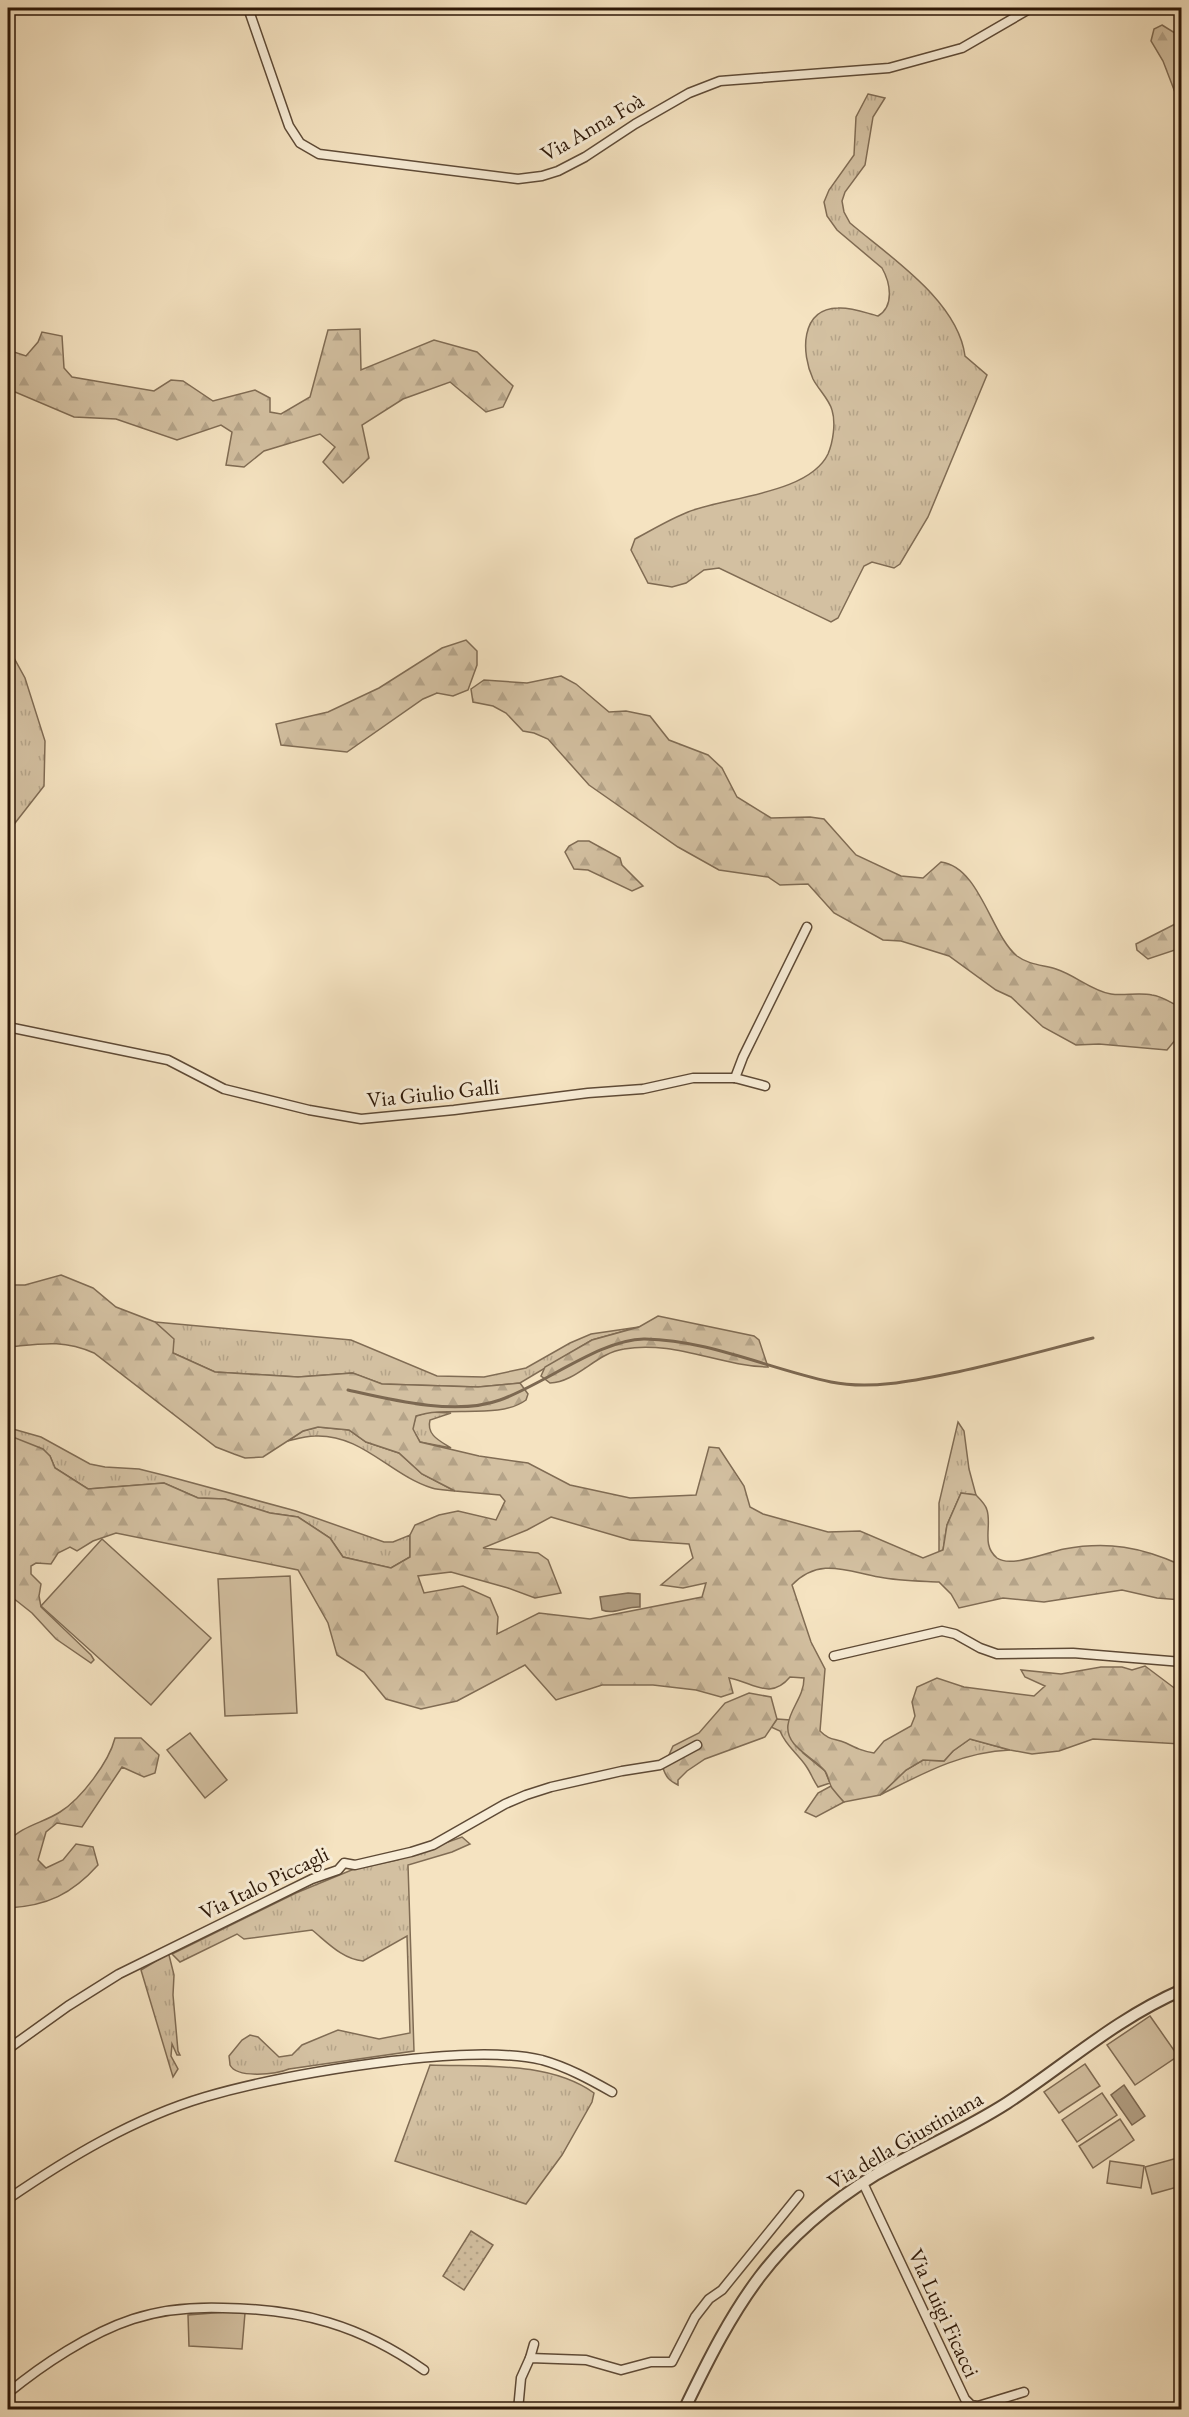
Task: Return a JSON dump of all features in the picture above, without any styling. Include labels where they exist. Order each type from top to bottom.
[{"type":"street","name":"Via Anna Foà","points":[[248,8],[289,126],[295,137],[308,149],[338,157],[518,179],[558,171],[689,93],[720,81],[889,68],[962,48],[1031,8]]},
{"type":"street","points":[[735,1078],[742,1057],[807,927]]},
{"type":"street","name":"Via Giulio Galli","points":[[8,1027],[168,1060],[224,1089],[309,1110],[362,1119],[443,1112],[588,1093],[644,1089],[693,1078],[735,1078],[765,1086]]},
{"type":"street","points":[[834,1656],[942,1631],[955,1634],[980,1648],[997,1654],[1073,1653],[1182,1662]]},
{"type":"street","name":"Via Italo Piccagli","points":[[8,2049],[68,2006],[119,1974],[312,1880],[338,1870],[344,1863],[355,1864],[433,1845],[505,1804],[526,1795],[622,1771],[660,1766],[697,1745]]},
{"type":"street","name":"Via della Giustiniana","points":[[684,2409],[734,2312],[762,2272],[815,2217],[863,2183],[991,2113],[1129,2017],[1182,1990]]},
{"type":"street","points":[[8,2199],[88,2149],[173,2109],[205,2097],[317,2070],[424,2058],[524,2057],[569,2070],[612,2092]]},
{"type":"street","name":"Via Luigi Ficacci","points":[[863,2183],[965,2399],[971,2405],[978,2406],[1024,2392]]},
{"type":"street","points":[[530,2358],[586,2360],[621,2370],[651,2362],[672,2362],[694,2317],[709,2299],[722,2290],[798,2195]]},
{"type":"street","points":[[8,2393],[57,2359],[115,2326],[153,2314],[193,2309],[260,2308],[322,2320],[370,2338],[404,2356],[424,2370]]},
{"type":"street","points":[[518,2409],[520,2378],[534,2344]]},
{"type":"green space","points":[[1162,25],[1175,33],[1181,43],[1181,108],[1163,61],[1151,41],[1154,29]]},
{"type":"green space","points":[[868,94],[885,98],[873,117],[865,165],[845,192],[842,201],[844,212],[850,223],[902,266],[936,299],[950,317],[960,336],[965,356],[987,375],[928,517],[900,564],[894,568],[872,562],[864,566],[838,618],[831,622],[719,568],[704,570],[686,583],[672,587],[648,583],[631,550],[635,539],[688,512],[785,486],[803,478],[818,467],[828,454],[834,421],[832,410],[813,379],[806,357],[810,324],[816,316],[826,310],[838,308],[853,309],[878,316],[883,312],[889,300],[889,287],[882,268],[837,230],[827,216],[824,202],[829,190],[854,155],[856,117]]},
{"type":"green space","points":[[360,329],[361,370],[434,340],[477,352],[513,386],[503,407],[486,412],[450,382],[403,399],[362,425],[369,458],[343,483],[323,462],[335,447],[320,434],[264,451],[244,467],[226,465],[232,432],[221,425],[177,440],[116,419],[74,417],[8,389],[8,350],[26,356],[38,342],[42,332],[62,336],[64,368],[72,377],[154,391],[171,380],[183,381],[213,401],[255,390],[270,398],[270,412],[281,414],[310,397],[328,330]]},
{"type":"green space","points":[[8,628],[14,631],[13,656],[25,678],[45,741],[44,786],[8,832]]},
{"type":"green space","points":[[466,640],[477,651],[477,665],[468,690],[453,696],[437,693],[423,699],[347,752],[281,745],[276,724],[328,712],[379,688],[442,648]]},
{"type":"green space","points":[[561,676],[576,684],[609,712],[626,711],[650,716],[669,740],[708,755],[722,768],[737,797],[771,818],[824,819],[856,855],[901,876],[923,878],[941,862],[954,867],[966,876],[975,888],[1008,946],[1017,956],[1031,963],[1063,972],[1104,992],[1147,994],[1165,999],[1178,1006],[1181,1033],[1167,1050],[1099,1044],[1076,1045],[1043,1027],[1011,997],[996,990],[949,956],[901,941],[883,940],[834,913],[808,884],[780,885],[768,877],[719,870],[678,847],[589,785],[548,739],[523,731],[506,713],[493,706],[473,702],[471,689],[484,680],[527,683]]},
{"type":"green space","points":[[578,841],[589,841],[620,858],[622,865],[643,886],[632,891],[588,870],[574,869],[565,852],[569,846]]},
{"type":"green space","points":[[1181,921],[1181,948],[1148,959],[1137,950],[1136,944]]},
{"type":"green space","points":[[61,1275],[93,1288],[116,1307],[155,1322],[174,1339],[173,1353],[215,1372],[298,1377],[353,1373],[382,1384],[478,1387],[520,1383],[528,1394],[526,1400],[515,1406],[488,1411],[429,1413],[416,1416],[413,1429],[420,1442],[479,1456],[528,1463],[570,1485],[630,1498],[696,1495],[709,1447],[719,1448],[744,1486],[750,1507],[763,1514],[828,1532],[860,1531],[923,1558],[943,1550],[947,1525],[961,1493],[976,1495],[985,1506],[988,1516],[989,1547],[997,1558],[1003,1561],[1020,1560],[1064,1549],[1095,1546],[1124,1547],[1166,1559],[1181,1565],[1181,1600],[1157,1598],[1122,1590],[1044,1602],[1003,1598],[959,1608],[951,1594],[939,1582],[894,1579],[833,1568],[812,1571],[792,1585],[811,1642],[825,1669],[820,1731],[829,1738],[874,1753],[884,1741],[911,1726],[915,1716],[912,1702],[917,1687],[937,1678],[964,1687],[1034,1696],[1045,1686],[1025,1677],[1021,1670],[1061,1674],[1101,1667],[1122,1667],[1132,1670],[1145,1666],[1181,1693],[1181,1744],[1093,1739],[1059,1751],[1032,1754],[970,1739],[953,1751],[944,1761],[923,1760],[906,1770],[880,1795],[844,1802],[832,1788],[825,1771],[795,1746],[788,1733],[789,1719],[802,1691],[804,1678],[790,1677],[783,1684],[768,1689],[729,1678],[733,1693],[721,1697],[696,1690],[653,1685],[602,1685],[556,1700],[525,1665],[457,1701],[421,1709],[386,1699],[364,1672],[337,1655],[328,1623],[298,1570],[116,1533],[93,1541],[77,1551],[70,1547],[58,1553],[51,1564],[36,1563],[31,1566],[31,1574],[41,1584],[39,1596],[41,1607],[91,1655],[94,1660],[91,1663],[56,1639],[32,1613],[8,1594],[8,1435],[43,1449],[50,1456],[55,1468],[88,1489],[164,1483],[198,1498],[225,1499],[270,1513],[298,1517],[330,1538],[343,1557],[391,1568],[410,1557],[410,1535],[415,1525],[439,1515],[458,1511],[496,1520],[505,1501],[500,1495],[455,1491],[422,1474],[399,1453],[366,1442],[349,1430],[318,1427],[303,1431],[263,1457],[245,1458],[216,1447],[94,1353],[61,1344],[8,1347],[8,1285],[25,1285]],"holes":[[[551,1517],[630,1540],[689,1544],[693,1558],[661,1585],[683,1588],[706,1583],[702,1597],[590,1619],[539,1613],[497,1634],[498,1617],[490,1598],[463,1586],[424,1593],[418,1576],[451,1572],[535,1598],[561,1593],[548,1560],[538,1553],[483,1548],[527,1530]]]},
{"type":"green space","points":[[658,1316],[754,1336],[759,1340],[768,1367],[750,1366],[678,1350],[642,1347],[624,1349],[604,1356],[578,1373],[560,1381],[550,1383],[541,1376],[545,1367],[592,1340],[639,1327]]},
{"type":"green space","points":[[155,1322],[351,1340],[437,1376],[484,1377],[526,1368],[591,1334],[639,1327],[592,1340],[520,1383],[478,1387],[382,1384],[352,1373],[298,1377],[215,1372],[173,1353]]},
{"type":"green space","points":[[429,1412],[451,1413],[430,1420],[429,1425],[432,1434],[451,1448],[420,1442],[412,1429],[416,1416]]},
{"type":"green space","points":[[958,1422],[964,1431],[969,1469],[976,1495],[961,1493],[947,1525],[943,1550],[939,1552],[939,1503]]},
{"type":"green space","points":[[318,1427],[349,1430],[366,1442],[399,1453],[422,1474],[455,1491],[435,1489],[417,1482],[347,1441],[315,1436],[288,1441],[303,1431]]},
{"type":"green space","points":[[8,1429],[41,1437],[90,1464],[139,1469],[167,1476],[296,1511],[384,1542],[393,1542],[410,1535],[410,1557],[391,1568],[343,1557],[330,1538],[298,1517],[270,1513],[225,1499],[198,1498],[164,1483],[88,1489],[55,1468],[50,1456],[8,1435]]},
{"type":"green space","points":[[102,1539],[211,1638],[151,1705],[41,1606]]},
{"type":"green space","points":[[290,1576],[297,1713],[225,1716],[218,1579]]},
{"type":"green space","points":[[749,1693],[771,1697],[777,1719],[765,1737],[705,1759],[687,1771],[678,1780],[678,1785],[670,1780],[663,1768],[673,1746],[699,1733],[725,1703]]},
{"type":"green space","points":[[777,1719],[790,1720],[788,1727],[803,1753],[825,1771],[830,1783],[818,1787],[806,1766],[788,1745],[780,1731],[771,1727]]},
{"type":"green space","points":[[190,1733],[227,1780],[205,1798],[167,1750]]},
{"type":"green space","points":[[115,1738],[141,1738],[159,1755],[155,1773],[144,1777],[122,1767],[82,1827],[57,1823],[46,1832],[38,1860],[46,1868],[63,1860],[76,1844],[93,1847],[98,1865],[78,1884],[58,1897],[35,1905],[8,1908],[8,1866],[11,1860],[8,1842],[26,1828],[60,1812],[77,1798],[107,1758]]},
{"type":"green space","points":[[970,1739],[1010,1750],[975,1755],[942,1765],[880,1795],[906,1770],[923,1760],[944,1761],[953,1751]]},
{"type":"green space","points":[[831,1786],[844,1802],[816,1817],[805,1812],[818,1793]]},
{"type":"green space","points":[[462,1837],[470,1844],[452,1852],[408,1865],[414,2051],[267,2074],[240,2072],[230,2065],[229,2056],[242,2040],[250,2035],[258,2037],[279,2057],[292,2055],[302,2045],[338,2030],[379,2039],[410,2033],[407,1936],[363,1961],[348,1957],[329,1945],[312,1930],[244,1939],[237,1934],[180,1962],[172,1954],[296,1893],[354,1869],[397,1860]]},
{"type":"green space","points":[[169,1955],[174,1975],[173,1995],[180,2055],[177,2055],[172,2044],[171,2056],[178,2069],[173,2077],[141,1970]]},
{"type":"green space","points":[[1150,2016],[1178,2056],[1135,2085],[1107,2045]]},
{"type":"green space","points":[[1085,2064],[1100,2086],[1059,2113],[1044,2092]]},
{"type":"green space","points":[[430,2065],[494,2066],[537,2071],[557,2075],[594,2093],[592,2102],[562,2155],[526,2204],[395,2161]]},
{"type":"green space","points":[[1102,2093],[1117,2115],[1077,2142],[1062,2120]]},
{"type":"green space","points":[[1120,2119],[1134,2140],[1093,2168],[1079,2146]]},
{"type":"green space","points":[[1181,2157],[1181,2186],[1152,2194],[1145,2167]]},
{"type":"green space","points":[[1110,2161],[1144,2166],[1141,2188],[1107,2183]]},
{"type":"green space","points":[[471,2231],[493,2245],[464,2290],[443,2276]]},
{"type":"green space","points":[[245,2313],[242,2349],[189,2346],[188,2315]]},
{"type":"shaded area","points":[[628,1593],[640,1594],[640,1607],[611,1612],[602,1610],[600,1597]]},
{"type":"shaded area","points":[[1124,2085],[1145,2116],[1132,2125],[1111,2095]]},
{"type":"waterway","points":[[348,1390],[424,1405],[444,1407],[483,1405],[517,1393],[611,1346],[645,1339],[692,1344],[831,1382],[876,1385],[952,1373],[1093,1338]]}]
